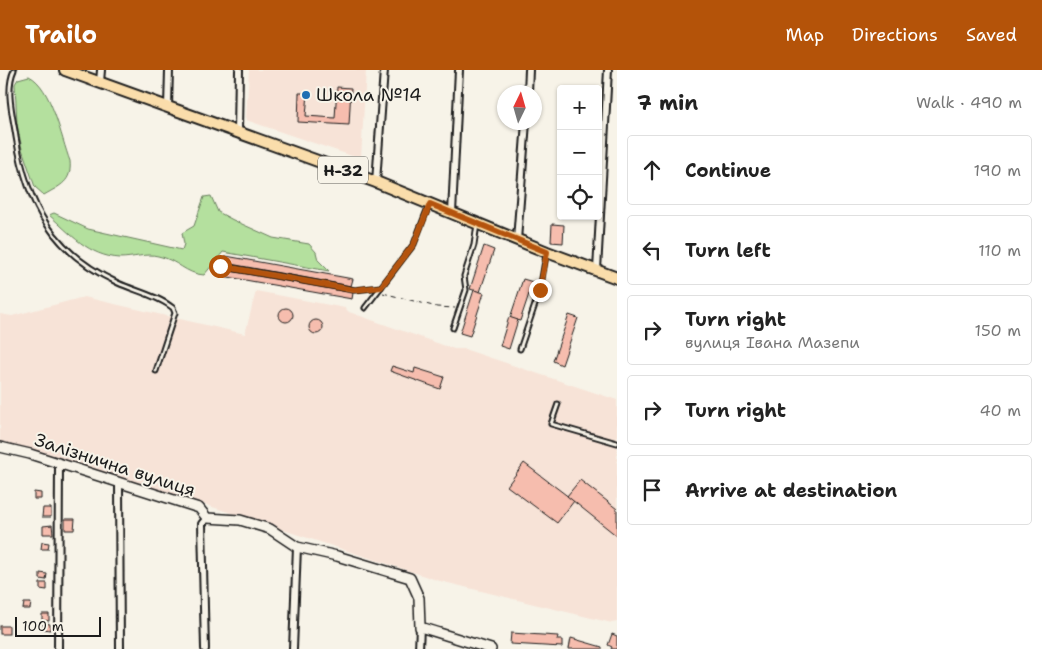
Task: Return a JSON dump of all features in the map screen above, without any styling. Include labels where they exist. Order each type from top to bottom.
[{"type":"main road","name":"Н-32","points":[[65,70],[376,182],[547,252],[617,278]]},
{"type":"street","points":[[100,82],[101,70]]},
{"type":"street","points":[[168,107],[169,70]]},
{"type":"street","points":[[238,132],[239,70]]},
{"type":"street","points":[[376,182],[384,70]]},
{"type":"street","points":[[452,213],[459,70]]},
{"type":"street","points":[[529,85],[530,70]]},
{"type":"street","points":[[596,270],[608,70]]},
{"type":"street","points":[[517,240],[525,130]]},
{"type":"street","name":"Залізнична вулиця","points":[[0,447],[198,508],[208,518],[240,520],[270,530],[297,547],[337,556],[410,578],[419,598],[420,627]]},
{"type":"street","points":[[58,649],[59,464]]},
{"type":"street","points":[[119,483],[120,649]]},
{"type":"street","points":[[204,649],[202,524],[208,518]]},
{"type":"street","points":[[293,649],[297,547]]},
{"type":"street","points":[[419,649],[420,627],[491,649]]},
{"type":"lane","points":[[14,70],[11,77],[10,90],[26,186],[35,206],[55,236],[88,266],[173,308],[174,317],[166,335],[156,371]]},
{"type":"lane","points":[[365,308],[414,244],[430,204]]},
{"type":"lane","points":[[453,328],[466,290],[464,276],[474,246],[477,224]]},
{"type":"lane","points":[[520,349],[540,290],[547,252]]},
{"type":"lane","points":[[220,266],[354,290],[380,289]]},
{"type":"lane","points":[[558,404],[550,424],[617,443]]},
{"type":"path","points":[[380,289],[392,297],[437,307],[460,308]]},
{"type":"shaded area","name":"Школа №14","points":[[249,70],[366,70],[361,159],[246,120]]},
{"type":"shaded area","points":[[256,291],[345,308],[349,312],[454,349],[464,349],[617,400],[617,622],[612,623],[440,581],[154,488],[0,443],[0,314],[12,316],[84,297],[245,334]]},
{"type":"green space","points":[[29,76],[37,82],[50,102],[70,161],[69,174],[64,182],[44,195],[35,187],[22,149],[17,124],[15,84],[18,79]]},
{"type":"green space","points":[[211,196],[218,212],[233,220],[273,238],[309,244],[316,252],[318,260],[329,271],[223,252],[204,275],[197,274],[158,256],[120,258],[98,253],[81,243],[49,215],[54,213],[88,229],[182,250],[184,244],[182,233],[194,226],[204,197]]},
{"type":"building","points":[[337,87],[351,88],[349,125],[298,122],[299,93],[308,93],[306,116],[335,118]]},
{"type":"building","points":[[552,224],[564,225],[563,243],[551,242]]},
{"type":"building","points":[[484,246],[494,250],[480,292],[470,289]]},
{"type":"building","points":[[226,256],[353,279],[351,286],[225,263]]},
{"type":"building","points":[[218,269],[353,293],[352,299],[217,275]]},
{"type":"building","points":[[523,279],[533,282],[520,321],[510,318]]},
{"type":"building","points":[[474,290],[484,293],[470,336],[460,333]]},
{"type":"building","points":[[283,308],[289,308],[293,315],[289,322],[283,322],[279,318],[279,312]]},
{"type":"building","points":[[569,315],[578,318],[562,365],[553,361]]},
{"type":"building","points":[[509,317],[518,320],[509,349],[500,346]]},
{"type":"building","points":[[313,320],[319,320],[323,327],[319,334],[313,334],[309,330],[309,324]]},
{"type":"building","points":[[392,366],[414,373],[415,368],[444,377],[440,389],[390,371]]},
{"type":"building","points":[[524,463],[574,501],[557,523],[507,486]]},
{"type":"building","points":[[580,480],[617,509],[617,536],[567,496]]},
{"type":"building","points":[[34,492],[41,493],[41,499],[34,499]]},
{"type":"building","points":[[43,508],[51,508],[51,517],[42,517]]},
{"type":"building","points":[[65,519],[75,519],[74,530],[65,530]]},
{"type":"building","points":[[52,525],[53,534],[43,534],[43,526]]},
{"type":"building","points":[[42,542],[49,543],[48,549],[41,549]]},
{"type":"building","points":[[40,573],[47,574],[46,580],[40,579]]},
{"type":"building","points":[[40,583],[47,583],[47,590],[40,589]]},
{"type":"building","points":[[24,603],[31,603],[30,609],[23,609]]},
{"type":"building","points":[[42,614],[49,614],[49,621],[42,620]]},
{"type":"building","points":[[43,623],[50,624],[50,630],[43,629]]},
{"type":"building","points":[[0,626],[9,626],[9,634],[0,634]]},
{"type":"building","points":[[511,633],[558,636],[557,640],[562,640],[562,647],[510,644]]},
{"type":"building","points":[[612,634],[617,636],[617,649],[611,649],[612,647],[608,645]]},
{"type":"building","points":[[571,638],[602,647],[602,649],[569,649]]},
{"type":"place","name":"Школа №14","points":[[306,95]]},
{"type":"route","points":[[220,266],[354,290],[381,287],[414,244],[430,204],[547,252],[546,266],[540,290]]}]
